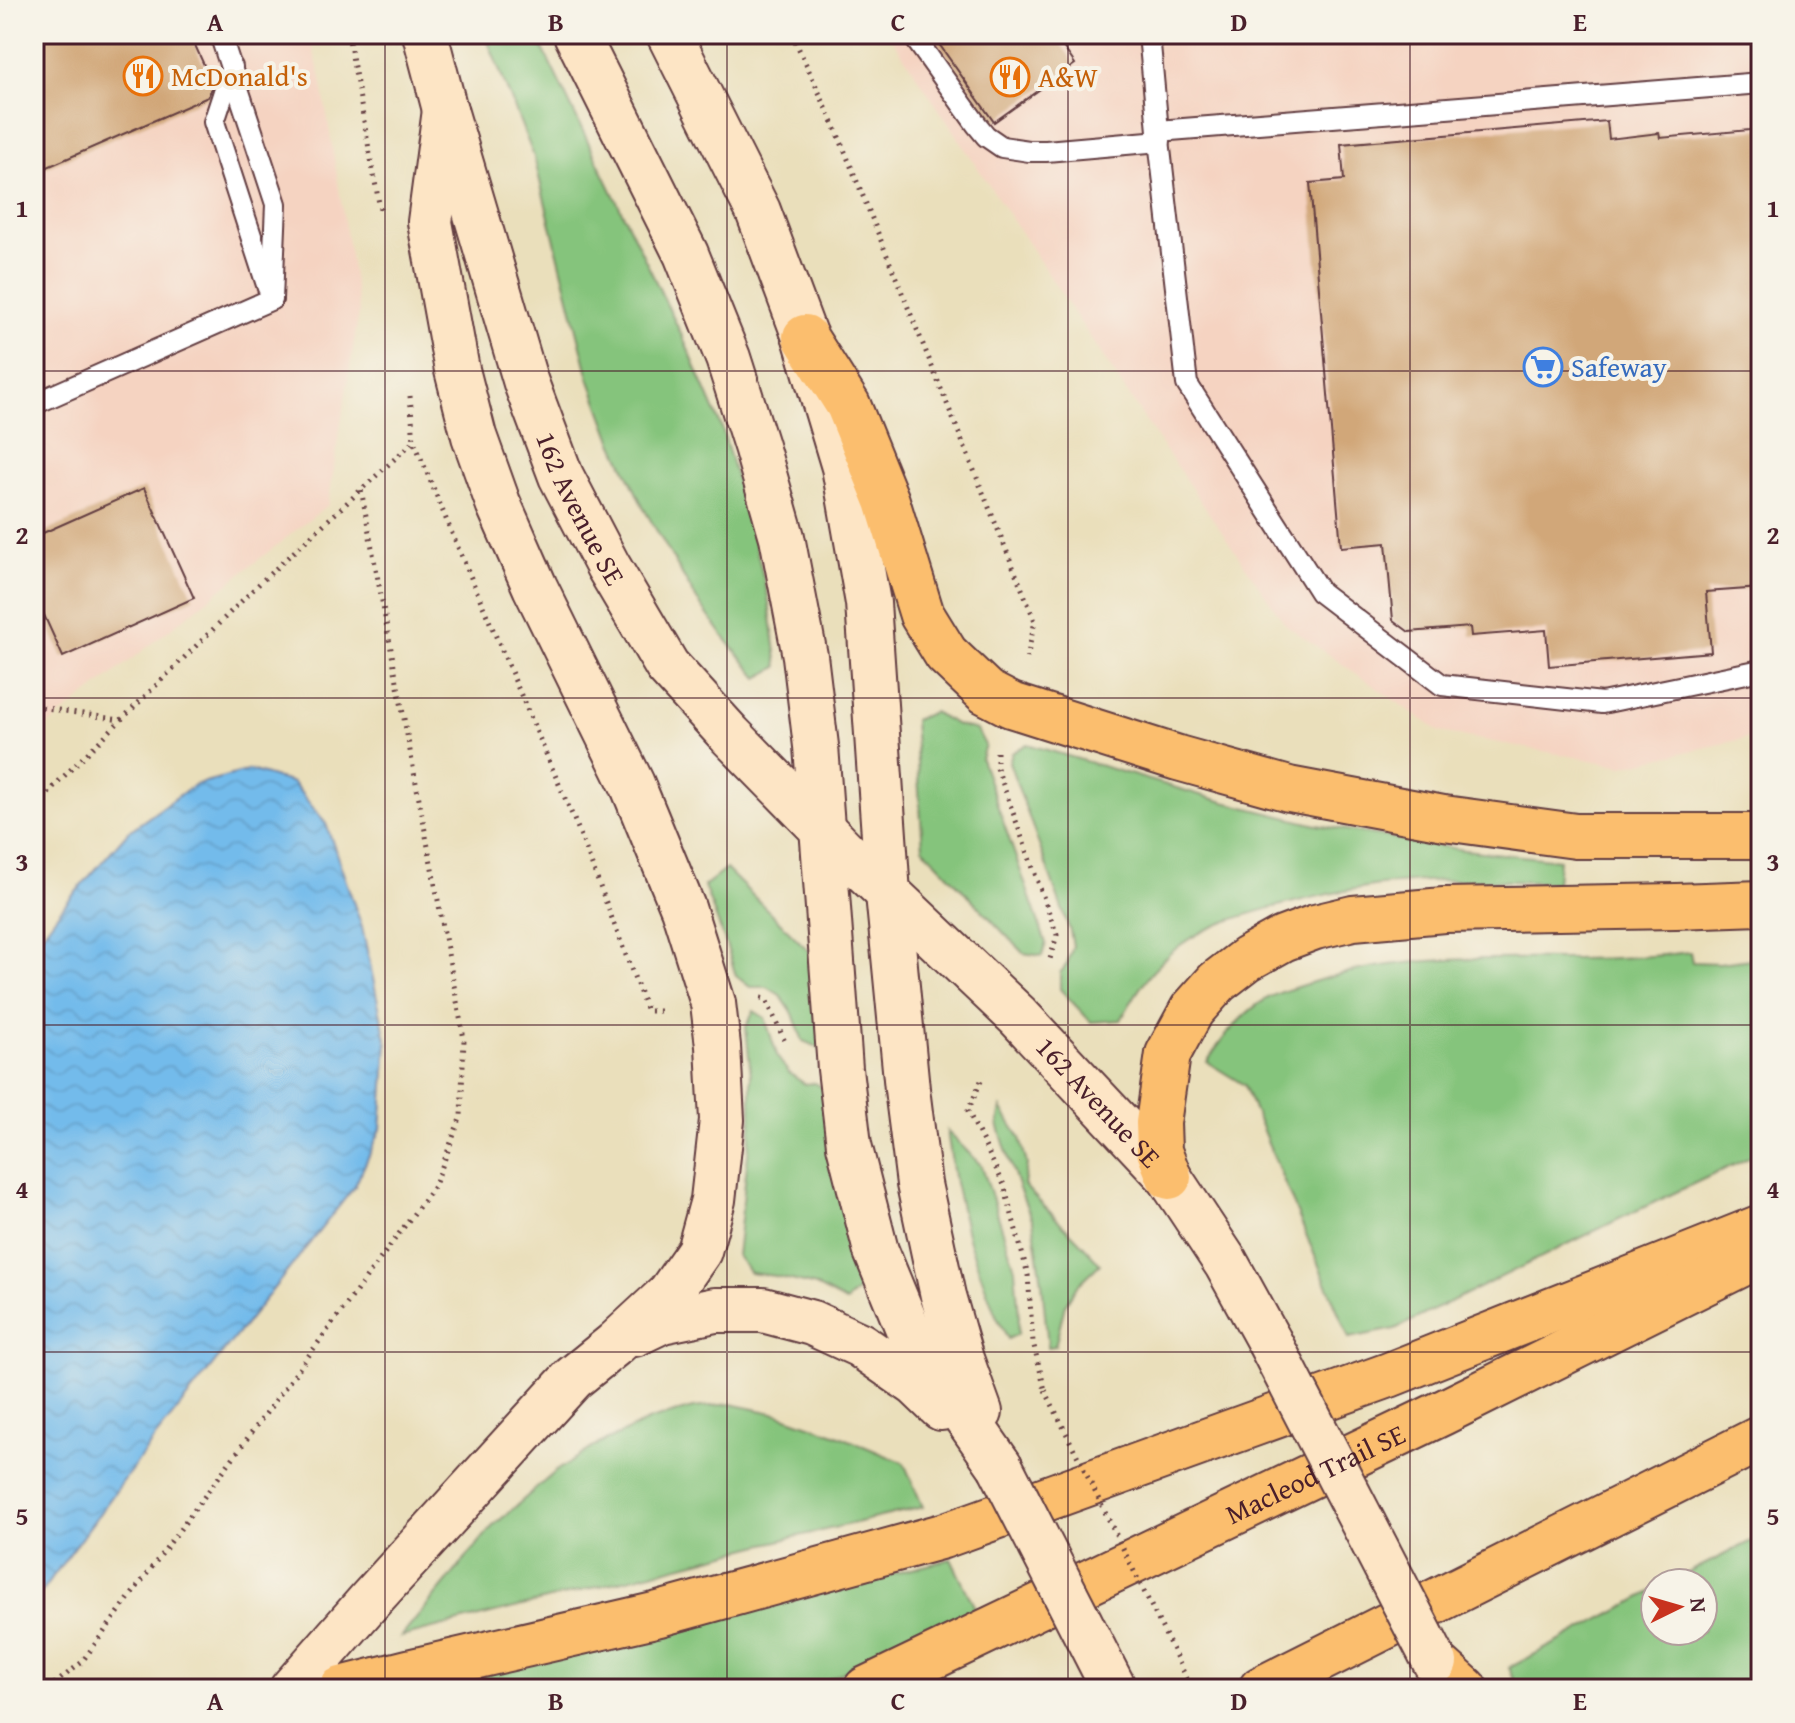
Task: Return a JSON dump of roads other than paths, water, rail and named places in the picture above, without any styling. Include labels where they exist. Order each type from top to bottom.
[{"type":"highway","points":[[805,337],[848,405],[887,501],[922,615],[946,654],[986,692],[1011,705],[1178,758],[1289,789],[1444,818],[1576,836],[1761,836]]},
{"type":"highway","points":[[1169,1177],[1159,1151],[1158,1123],[1168,1054],[1192,1010],[1217,982],[1247,959],[1283,939],[1353,918],[1444,910],[1761,903]]},
{"type":"highway","points":[[341,1689],[659,1614],[943,1536],[1389,1375],[1761,1227]]},
{"type":"highway","name":"Macleod Trail SE","points":[[866,1689],[1442,1413],[1761,1254]]},
{"type":"highway","points":[[1261,1689],[1761,1438]]},
{"type":"main road","name":"162 Avenue SE","points":[[425,34],[526,383],[561,476],[608,566],[667,666],[822,829],[1018,1016],[1169,1177],[1226,1263],[1447,1680]]},
{"type":"main road","points":[[576,34],[686,254],[728,358],[782,537],[805,656],[816,746],[840,1069],[849,1145],[876,1251],[913,1341],[1000,1466]]},
{"type":"main road","points":[[672,38],[758,211],[805,337],[844,467],[868,603],[888,894],[907,1089],[919,1184],[943,1296],[961,1359],[1000,1466],[1114,1689]]},
{"type":"main road","points":[[292,1689],[573,1378],[669,1294],[699,1251],[713,1200],[722,1120],[713,1003],[683,908],[632,784],[535,587],[498,503],[474,436],[457,370],[430,222],[445,110]]},
{"type":"main road","points":[[615,1344],[662,1321],[715,1310],[763,1310],[812,1323],[860,1345],[916,1384],[1000,1466]]},
{"type":"lane","points":[[220,34],[276,204],[272,299]]},
{"type":"lane","points":[[912,34],[986,136],[1002,147],[1046,151],[1159,136],[1761,83]]},
{"type":"lane","points":[[1149,34],[1187,384],[1320,592],[1442,685],[1602,703],[1761,670]]},
{"type":"lane","points":[[232,67],[214,122],[272,299]]},
{"type":"lane","points":[[34,404],[272,299]]},
{"type":"water","points":[[250,770],[293,783],[326,824],[362,927],[387,1044],[381,1129],[355,1186],[155,1438],[34,1602],[34,946],[61,909],[128,832],[194,785]]},
{"type":"place","name":"McDonald's","points":[[143,76]]},
{"type":"place","name":"A&W","points":[[1010,77]]},
{"type":"place","name":"Safeway","points":[[1543,367]]}]
